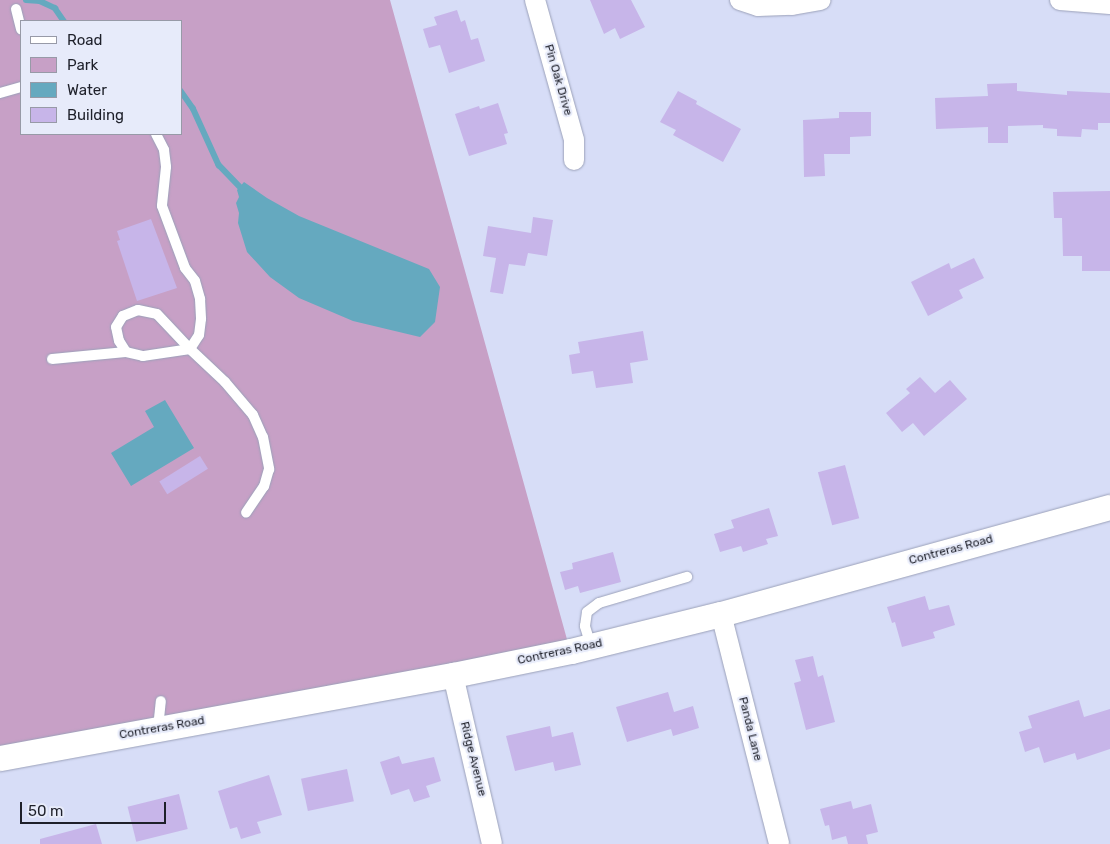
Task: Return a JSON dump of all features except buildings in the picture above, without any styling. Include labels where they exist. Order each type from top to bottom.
[{"type":"street","name":"Pin Oak Drive","points":[[536,0],[574,140],[574,160]]},
{"type":"street","points":[[740,0],[758,6],[792,5],[821,0]]},
{"type":"street","points":[[1060,0],[1110,4]]},
{"type":"street","name":"Contreras Road","points":[[0,758],[452,675],[591,646],[721,614],[1110,507]]},
{"type":"street","name":"Panda Lane","points":[[721,614],[779,844]]},
{"type":"street","name":"Ridge Avenue","points":[[452,675],[492,844]]},
{"type":"lane","points":[[16,9],[20,25]]},
{"type":"lane","points":[[0,93],[20,87]]},
{"type":"lane","points":[[156,135],[164,150],[166,167],[162,206],[185,268],[195,281],[200,299],[202,319],[198,335],[190,349]]},
{"type":"lane","points":[[126,352],[119,341],[116,327],[123,316],[138,310],[157,314],[225,382],[253,414],[264,437],[269,469],[264,486],[246,513]]},
{"type":"lane","points":[[52,359],[126,352],[143,356],[190,349]]},
{"type":"lane","points":[[591,646],[585,626],[587,612],[599,603],[687,577]]},
{"type":"lane","points":[[158,729],[161,701]]},
{"type":"green space","points":[[0,0],[390,0],[568,643],[0,748]]},
{"type":"water","points":[[244,182],[267,198],[299,216],[429,269],[440,287],[435,322],[420,337],[353,321],[299,298],[270,277],[247,252],[238,223],[239,213],[236,203],[239,197],[237,190]]},
{"type":"water","points":[[165,400],[194,448],[131,486],[111,453],[154,427],[145,411]]},
{"type":"waterway","points":[[26,0],[40,1],[55,8],[63,20]]},
{"type":"waterway","points":[[182,92],[193,108],[219,165],[240,187]]}]
